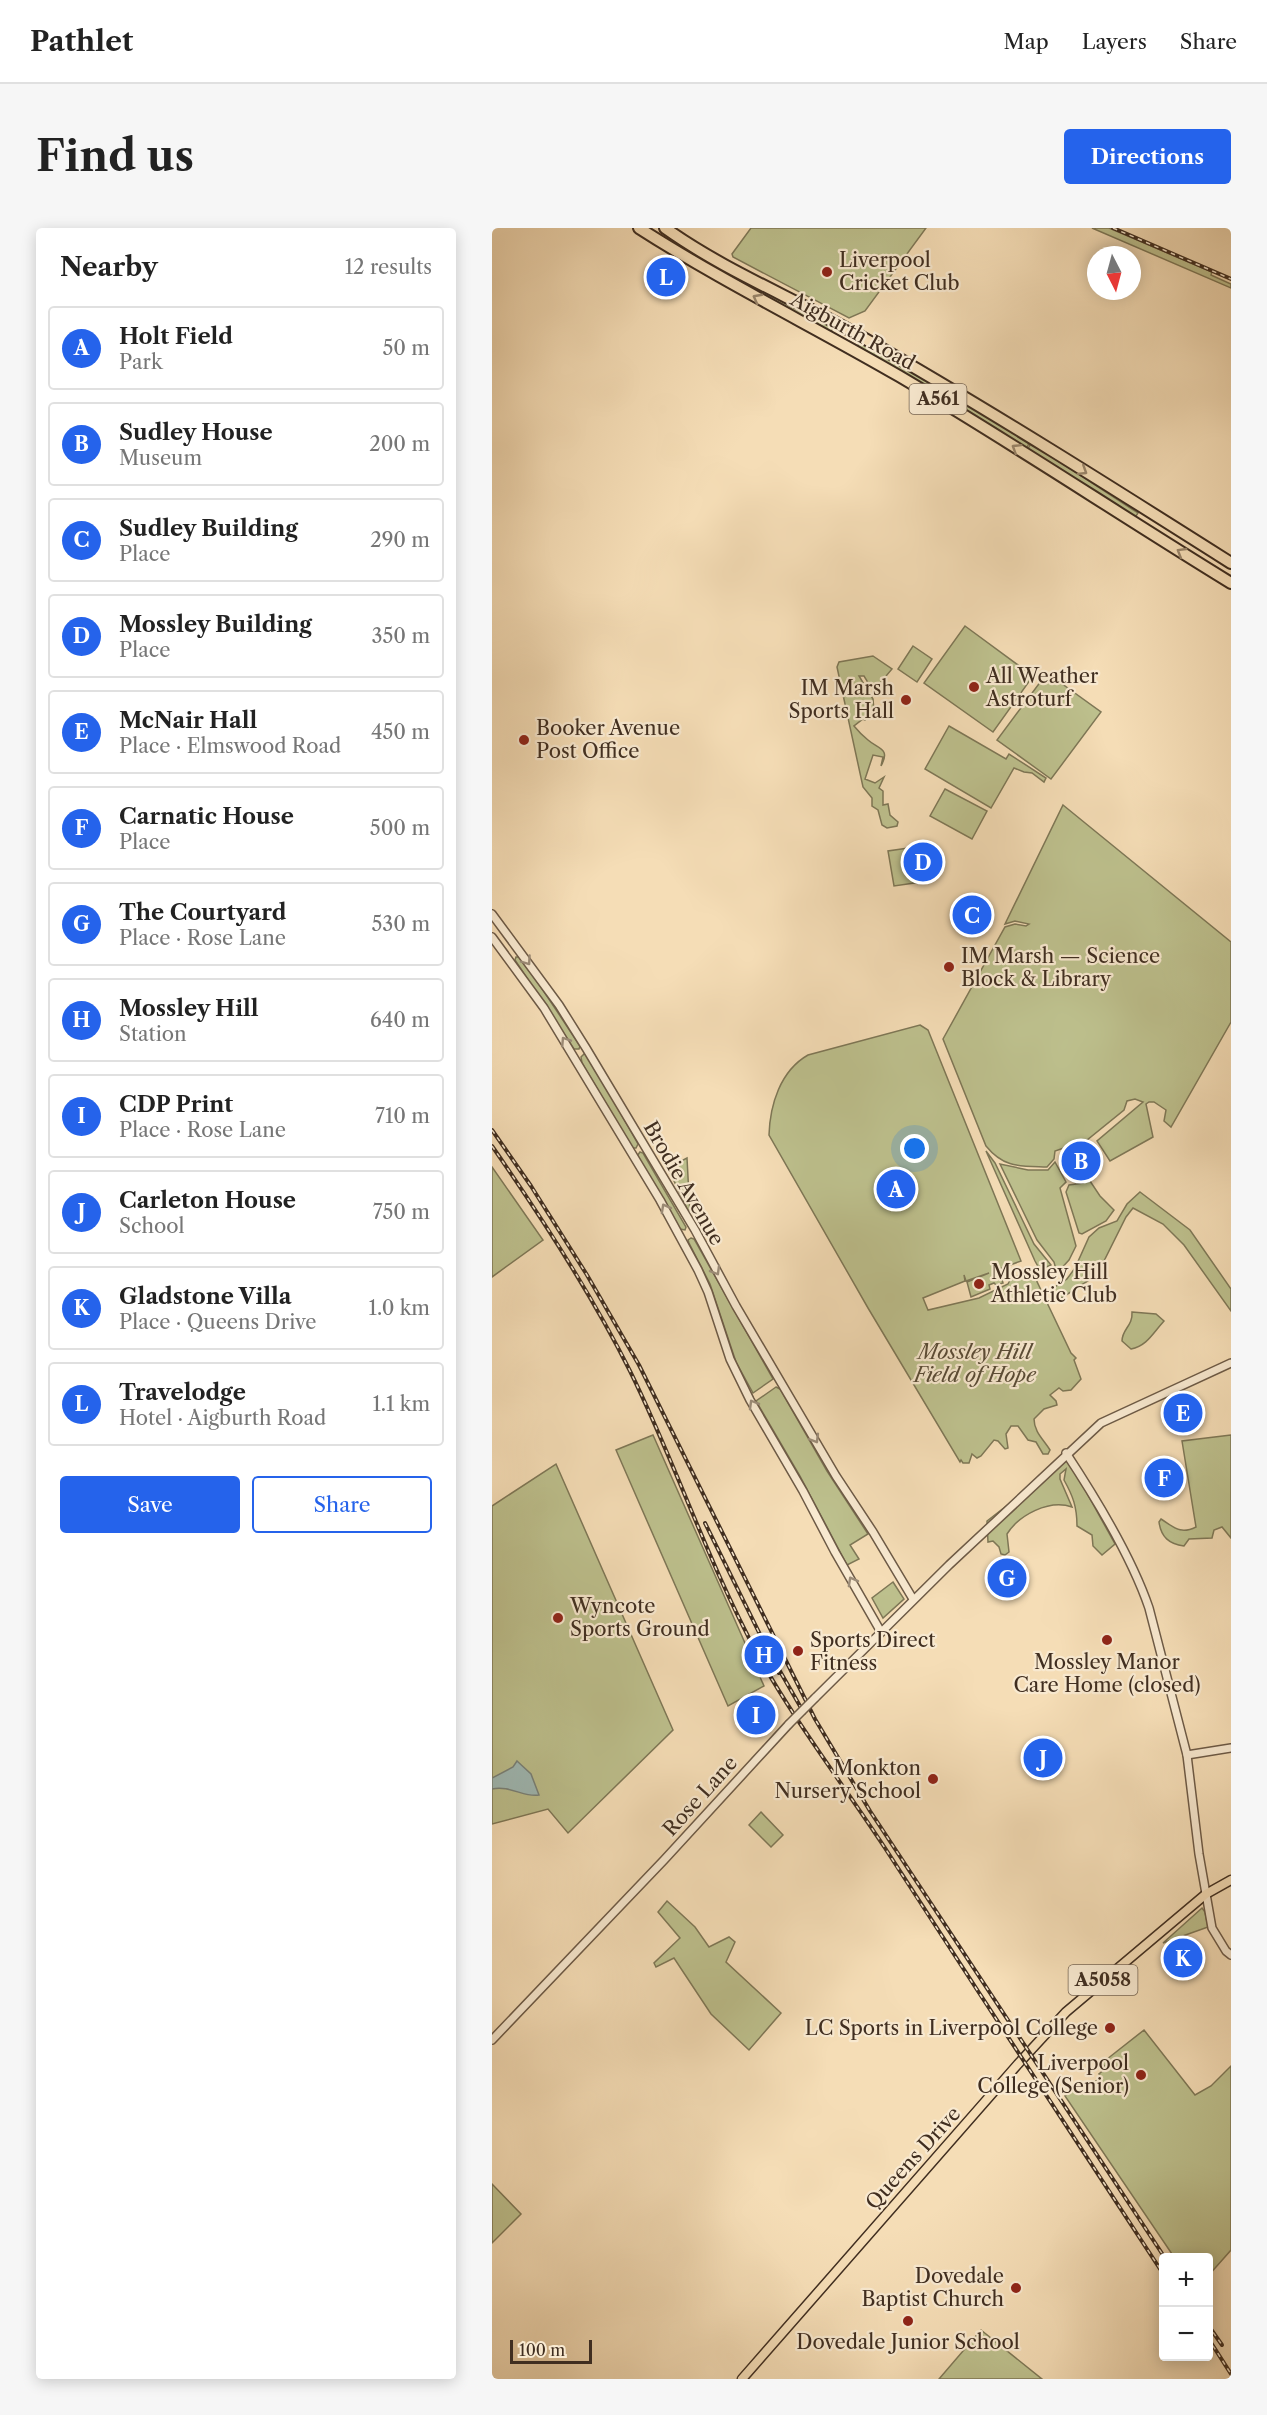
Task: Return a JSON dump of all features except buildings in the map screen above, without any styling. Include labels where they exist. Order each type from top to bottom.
[{"type":"highway","name":"Aigburth Road","points":[[639,228],[746,292],[937,398],[1231,583]]},
{"type":"highway","name":"Aigburth Road","points":[[665,228],[720,263],[853,332],[963,395],[1231,563]]},
{"type":"main road","name":"Queens Drive","points":[[742,2379],[1066,2012],[1206,1894],[1231,1880]]},
{"type":"street","name":"Brodie Avenue","points":[[492,914],[546,987],[586,1048],[836,1476],[871,1529],[912,1599]]},
{"type":"street","name":"Brodie Avenue","points":[[492,937],[544,1008],[660,1200],[702,1277],[730,1359],[750,1400],[881,1632]]},
{"type":"street","name":"Rose Lane","points":[[492,2040],[664,1860],[789,1724],[912,1599],[1066,1453],[1101,1423],[1231,1363]]},
{"type":"street","points":[[1066,1453],[1103,1514],[1144,1593],[1187,1755],[1199,1854],[1212,1928],[1231,1955]]},
{"type":"street","points":[[1187,1755],[1231,1748]]},
{"type":"green space","name":"Liverpool Cricket Club","points":[[751,228],[926,228],[865,311],[849,318],[733,257],[732,254]]},
{"type":"green space","points":[[1092,228],[1109,228],[1212,272],[1211,275],[1231,284],[1231,288],[1141,249],[1141,246],[1134,246]]},
{"type":"green space","points":[[671,238],[711,263],[833,328],[830,334],[682,249]]},
{"type":"green space","points":[[860,342],[865,342],[1029,443],[1026,450],[861,349],[858,345]]},
{"type":"green space","points":[[1031,443],[1138,513],[1134,519],[1027,451]]},
{"type":"green space","name":"All Weather Astroturf","points":[[965,626],[1033,676],[993,732],[924,683]]},
{"type":"green space","points":[[913,646],[932,659],[917,682],[898,669]]},
{"type":"green space","points":[[873,656],[892,669],[876,688],[870,686],[864,676],[859,676],[873,699],[874,711],[854,726],[884,752],[885,756],[881,766],[883,757],[873,755],[865,779],[875,783],[884,777],[879,788],[883,791],[883,805],[888,804],[890,815],[898,822],[897,826],[887,828],[882,825],[878,810],[872,806],[872,798],[863,787],[837,667],[839,662]]},
{"type":"green space","points":[[1047,673],[1101,712],[1051,779],[997,740]]},
{"type":"green space","points":[[949,726],[1006,759],[1009,754],[1046,778],[1044,782],[1032,773],[1014,768],[991,808],[925,769]]},
{"type":"green space","points":[[945,789],[987,811],[972,839],[930,816]]},
{"type":"green space","points":[[1063,805],[1231,942],[1231,1022],[1171,1127],[1164,1121],[1166,1110],[1154,1102],[1149,1102],[1146,1104],[1153,1137],[1110,1161],[1097,1141],[1143,1102],[1135,1099],[1127,1101],[1124,1110],[1087,1140],[1055,1151],[1054,1159],[1047,1167],[1020,1166],[999,1158],[986,1146],[943,1039],[1005,927],[1029,924],[1015,921],[1005,924]]},
{"type":"green space","points":[[915,847],[921,882],[894,886],[888,851]]},
{"type":"green space","points":[[516,957],[521,957],[580,1046],[579,1049],[574,1049],[515,960]]},
{"type":"green space","name":"Mossley Hill Field of Hope","points":[[920,1025],[928,1030],[1021,1261],[999,1269],[1003,1283],[989,1285],[990,1289],[971,1297],[967,1282],[989,1273],[966,1281],[964,1275],[965,1281],[923,1298],[928,1310],[979,1298],[1008,1284],[1010,1280],[1031,1269],[1071,1353],[1076,1358],[1074,1360],[1081,1379],[1071,1390],[1063,1391],[1059,1388],[1050,1395],[1057,1405],[1044,1409],[1034,1419],[1037,1432],[1050,1450],[1048,1454],[1043,1454],[1036,1442],[1028,1440],[1018,1426],[1011,1426],[1006,1434],[1008,1448],[1005,1449],[994,1440],[981,1456],[977,1458],[972,1454],[969,1463],[963,1463],[961,1460],[960,1462],[769,1135],[778,1090],[790,1070],[798,1062],[808,1055]]},
{"type":"green space","points":[[587,1054],[638,1144],[636,1148],[632,1148],[582,1063],[581,1057]]},
{"type":"green space","points":[[986,1151],[995,1163],[1034,1244],[1051,1265],[1040,1270]]},
{"type":"green space","points":[[640,1152],[643,1153],[686,1227],[685,1230],[680,1229],[637,1156]]},
{"type":"green space","points":[[687,1158],[690,1215],[668,1168]]},
{"type":"green space","points":[[1055,1162],[1066,1182],[1060,1188],[1076,1246],[1069,1260],[1057,1273],[1054,1262],[1037,1240],[1000,1164],[1028,1170],[1048,1170]]},
{"type":"green space","points":[[492,1167],[543,1240],[492,1277]]},
{"type":"green space","points":[[1083,1180],[1090,1181],[1100,1196],[1114,1210],[1106,1221],[1082,1234],[1079,1233],[1066,1192],[1069,1185],[1083,1183]]},
{"type":"green space","points":[[1140,1192],[1190,1230],[1231,1289],[1231,1311],[1184,1245],[1163,1224],[1133,1208],[1126,1217],[1097,1275],[1057,1301],[1052,1292],[1053,1288],[1067,1279],[1075,1268],[1089,1237],[1099,1228],[1117,1221],[1127,1204]]},
{"type":"green space","points":[[694,1239],[773,1379],[753,1393],[736,1362],[710,1284],[689,1243],[688,1240]]},
{"type":"green space","points":[[1132,1312],[1156,1314],[1164,1321],[1146,1342],[1131,1349],[1122,1341],[1131,1321]]},
{"type":"green space","points":[[776,1387],[780,1389],[827,1471],[868,1534],[850,1545],[859,1559],[847,1565],[800,1476],[756,1401]]},
{"type":"green space","points":[[653,1435],[764,1686],[728,1706],[616,1450]]},
{"type":"green space","points":[[1231,1435],[1231,1538],[1222,1527],[1214,1530],[1212,1538],[1189,1539],[1184,1546],[1174,1544],[1164,1536],[1159,1522],[1161,1519],[1181,1530],[1196,1527],[1182,1441]]},
{"type":"green space","points":[[1067,1457],[1115,1544],[1102,1555],[1093,1546],[1092,1535],[1077,1526],[1074,1502],[1064,1480],[1066,1469],[1060,1474],[1060,1479],[1072,1507],[1054,1505],[1035,1510],[1027,1515],[1007,1534],[1009,1552],[1005,1555],[1001,1554],[999,1547],[993,1541],[988,1542],[987,1521],[1067,1461]]},
{"type":"green space","name":"Wyncote Sports Ground","points":[[556,1464],[673,1730],[568,1833],[548,1809],[492,1824],[492,1506]]},
{"type":"green space","points":[[893,1582],[904,1599],[883,1618],[872,1598]]},
{"type":"green space","points":[[761,1812],[783,1835],[771,1847],[749,1825]]},
{"type":"green space","points":[[667,1901],[695,1927],[709,1947],[729,1937],[735,1942],[726,1962],[781,2013],[749,2050],[711,2014],[674,1958],[656,1967],[654,1963],[680,1938],[658,1912]]},
{"type":"green space","points":[[1202,1908],[1208,1927],[1163,1943]]},
{"type":"green space","points":[[1144,2030],[1195,2095],[1211,2086],[1231,2066],[1231,2250],[1213,2270],[1213,2253],[1171,2253],[1065,2096],[1085,2082],[1089,2086],[1101,2077],[1099,2074],[1106,2068],[1102,2063]]},
{"type":"green space","points":[[492,2184],[521,2214],[492,2243]]},
{"type":"green space","points":[[981,2330],[1042,2379],[939,2379]]},
{"type":"water","points":[[517,1761],[531,1774],[539,1795],[528,1795],[499,1788],[492,1789],[492,1778],[513,1767]]},
{"type":"railway","points":[[1113,228],[1231,279]]},
{"type":"railway","points":[[492,1130],[531,1186],[587,1275],[639,1365],[815,1719],[870,1811],[1162,2253]]},
{"type":"railway","points":[[492,1146],[565,1256],[615,1342],[647,1406],[723,1585],[772,1680],[885,1848],[1159,2267]]},
{"type":"railway","points":[[705,1523],[779,1673]]},
{"type":"railway","points":[[777,1666],[804,1713]]},
{"type":"railway","points":[[1213,2332],[1222,2345]]},
{"type":"railway","points":[[1213,2346],[1231,2374]]},
{"type":"place","name":"Liverpool Cricket Club","points":[[827,272]]},
{"type":"place","name":"Travelodge","points":[[666,277]]},
{"type":"place","name":"All Weather Astroturf","points":[[974,687]]},
{"type":"place","name":"IM Marsh Sports Hall","points":[[906,700]]},
{"type":"place","name":"Booker Avenue Post Office","points":[[524,740]]},
{"type":"place","name":"Mossley Building","points":[[923,862]]},
{"type":"place","name":"Sudley Building","points":[[972,915]]},
{"type":"place","name":"IM Marsh — Science Block & Library","points":[[949,967]]},
{"type":"place","name":"Sudley House","points":[[1081,1161]]},
{"type":"place","name":"Holt Field","points":[[896,1189]]},
{"type":"place","name":"Mossley Hill Athletic Club","points":[[979,1284]]},
{"type":"place","name":"McNair Hall","points":[[1183,1413]]},
{"type":"place","name":"Carnatic House","points":[[1164,1478]]},
{"type":"place","name":"The Courtyard","points":[[1007,1578]]},
{"type":"place","name":"Wyncote Sports Ground","points":[[558,1618]]},
{"type":"place","name":"Mossley Manor Care Home (closed)","points":[[1107,1640]]},
{"type":"place","name":"Sports Direct Fitness","points":[[798,1651]]},
{"type":"place","name":"Mossley Hill","points":[[764,1655]]},
{"type":"place","name":"CDP Print","points":[[756,1715]]},
{"type":"place","name":"Carleton House","points":[[1043,1758]]},
{"type":"place","name":"Monkton Nursery School","points":[[933,1779]]},
{"type":"place","name":"Gladstone Villa","points":[[1183,1958]]},
{"type":"place","name":"LC Sports in Liverpool College","points":[[1110,2028]]},
{"type":"place","name":"Liverpool College (Senior)","points":[[1141,2075]]},
{"type":"place","name":"Dovedale Baptist Church","points":[[1016,2288]]},
{"type":"place","name":"Dovedale Junior School","points":[[908,2321]]}]
